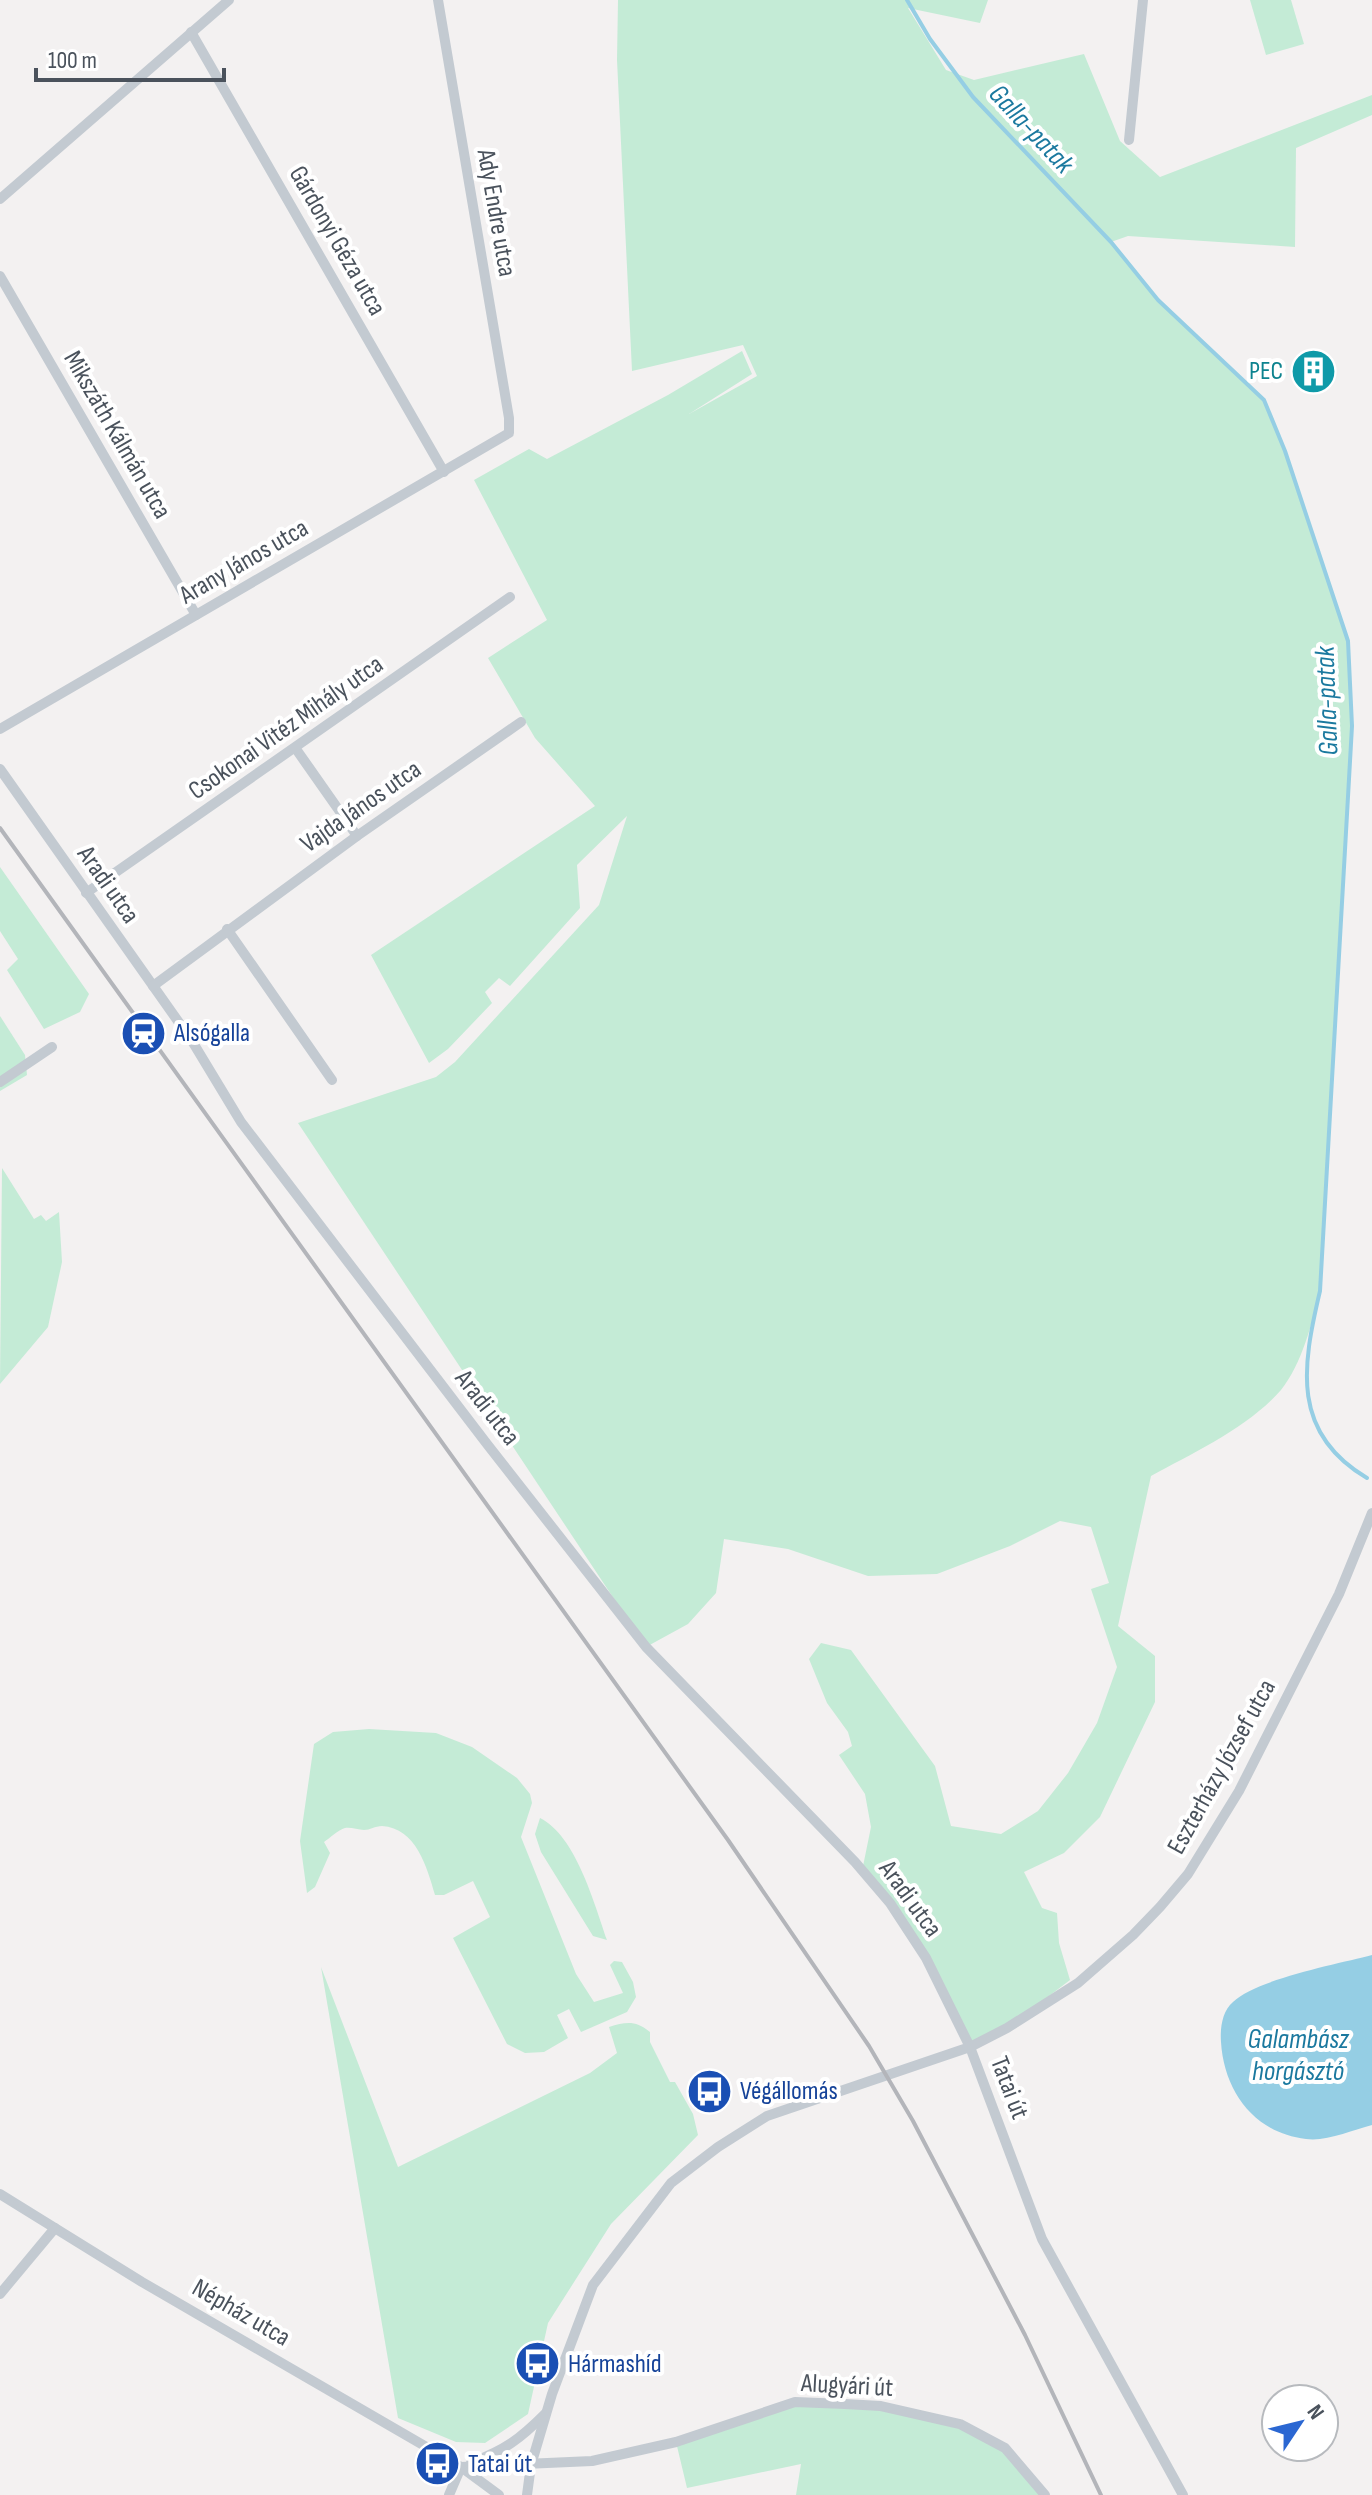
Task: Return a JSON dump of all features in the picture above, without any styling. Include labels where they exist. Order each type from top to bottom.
[{"type":"street","points":[[0,199],[229,0]]},
{"type":"street","name":"Ady Endre utca","points":[[438,0],[509,418],[509,433]]},
{"type":"street","points":[[1129,140],[1143,0]]},
{"type":"street","name":"Gárdonyi Géza utca","points":[[191,32],[444,472]]},
{"type":"street","name":"Mikszáth Kálmán utca","points":[[0,276],[196,615]]},
{"type":"street","name":"Arany János utca","points":[[0,729],[509,433]]},
{"type":"street","name":"Csokonai Vitéz Mihály utca","points":[[86,893],[510,597]]},
{"type":"street","name":"Vajda János utca","points":[[153,986],[227,929],[521,722]]},
{"type":"street","points":[[296,749],[357,836]]},
{"type":"street","name":"Aradi utca","points":[[0,769],[192,1041],[257,1144],[646,1647],[855,1862],[890,1903],[926,1958],[970,2047]]},
{"type":"street","points":[[227,929],[332,1080]]},
{"type":"street","points":[[0,1082],[52,1047]]},
{"type":"street","name":"Eszterházy József utca","points":[[970,2047],[1007,2028],[1078,1983],[1139,1930],[1188,1874],[1268,1737],[1339,1594],[1372,1513]]},
{"type":"street","name":"Tatai út","points":[[527,2495],[531,2465],[593,2285],[671,2183],[718,2147],[767,2116],[970,2047],[1042,2239],[1183,2495]]},
{"type":"street","name":"Népház utca","points":[[0,2194],[142,2282],[461,2467],[499,2495]]},
{"type":"street","points":[[0,2294],[55,2228]]},
{"type":"street","name":"Alugyári út","points":[[531,2465],[592,2461],[643,2450],[795,2402],[881,2406],[960,2424],[1005,2448],[1045,2495]]},
{"type":"street","points":[[449,2495],[461,2467],[504,2450],[548,2411]]},
{"type":"street","points":[[461,2467],[531,2465]]},
{"type":"green space","points":[[618,0],[988,0],[980,23],[908,8],[946,70],[974,80],[1084,54],[1120,141],[1160,177],[1372,95],[1372,115],[1296,148],[1295,247],[1128,236],[1111,242],[1158,300],[1264,400],[1285,451],[1348,641],[1352,726],[1320,1291],[1300,1356],[1281,1390],[1237,1427],[1151,1476],[1118,1626],[1155,1656],[1155,1702],[1100,1817],[1064,1853],[1024,1872],[1042,1908],[1057,1913],[1059,1943],[1070,1980],[1007,2028],[970,2047],[926,1958],[862,1871],[871,1827],[865,1794],[839,1755],[852,1746],[848,1732],[827,1703],[809,1659],[821,1643],[851,1650],[935,1766],[951,1826],[1001,1834],[1038,1811],[1068,1773],[1097,1723],[1117,1667],[1091,1589],[1109,1583],[1091,1527],[1060,1521],[1010,1546],[937,1574],[868,1576],[788,1549],[724,1539],[716,1593],[688,1624],[646,1647],[298,1123],[436,1077],[455,1062],[599,905],[627,816],[577,865],[580,908],[510,986],[499,978],[485,992],[492,1003],[448,1049],[429,1063],[371,955],[595,806],[535,738],[488,658],[547,620],[474,480],[529,449],[547,459],[668,395],[742,351],[752,374],[689,414],[757,376],[743,345],[632,371],[617,60]]},
{"type":"green space","points":[[1250,0],[1291,0],[1304,44],[1266,55]]},
{"type":"green space","points":[[0,867],[89,994],[80,1012],[44,1029],[7,970],[18,959],[0,931]]},
{"type":"green space","points":[[0,1016],[25,1055],[27,1075],[0,1091]]},
{"type":"green space","points":[[2,1168],[34,1219],[41,1215],[46,1221],[59,1212],[62,1262],[48,1327],[0,1384]]},
{"type":"green space","points":[[369,1729],[436,1733],[472,1747],[517,1778],[530,1794],[532,1803],[521,1837],[576,1974],[594,2002],[623,1993],[610,1965],[614,1961],[622,1962],[633,1982],[636,1997],[627,2012],[581,2032],[569,2009],[557,2015],[568,2038],[544,2052],[525,2053],[507,2044],[453,1938],[490,1917],[473,1881],[444,1895],[435,1895],[412,1841],[394,1828],[345,1828],[334,1834],[324,1842],[330,1853],[315,1887],[307,1893],[300,1841],[314,1744],[333,1732]]},
{"type":"green space","points":[[540,1818],[553,1827],[574,1855],[607,1940],[593,1936],[541,1852],[535,1834]]},
{"type":"green space","points":[[321,1967],[398,2167],[590,2073],[617,2053],[609,2027],[620,2024],[635,2024],[650,2032],[650,2042],[670,2082],[675,2082],[693,2114],[698,2135],[611,2224],[548,2323],[528,2414],[485,2443],[456,2442],[398,2418]]},
{"type":"green space","points":[[795,2402],[875,2407],[932,2416],[959,2424],[983,2434],[1004,2448],[1045,2495],[796,2495],[801,2464],[687,2488],[676,2442]]},
{"type":"water","name":"Galambász horgásztó","points":[[1372,1955],[1372,2125],[1314,2139],[1288,2135],[1271,2128],[1245,2107],[1228,2077],[1221,2037],[1226,2010],[1244,1994],[1260,1986]]},
{"type":"waterway","name":"Galla-patak","points":[[907,0],[930,39],[973,97],[1111,242],[1158,300],[1264,400],[1285,451],[1348,641],[1352,726],[1320,1291],[1307,1372],[1308,1396],[1314,1419],[1325,1440],[1342,1460],[1367,1478]]},
{"type":"railway","points":[[0,828],[728,1840],[869,2046],[913,2121],[1025,2335],[1101,2495]]},
{"type":"place","name":"PEC","points":[[1314,371]]},
{"type":"place","name":"Alsógalla","points":[[143,1033]]},
{"type":"place","name":"Végállomás","points":[[709,2091]]},
{"type":"place","name":"Hármashíd","points":[[537,2364]]},
{"type":"place","name":"Tatai út","points":[[437,2464]]}]
